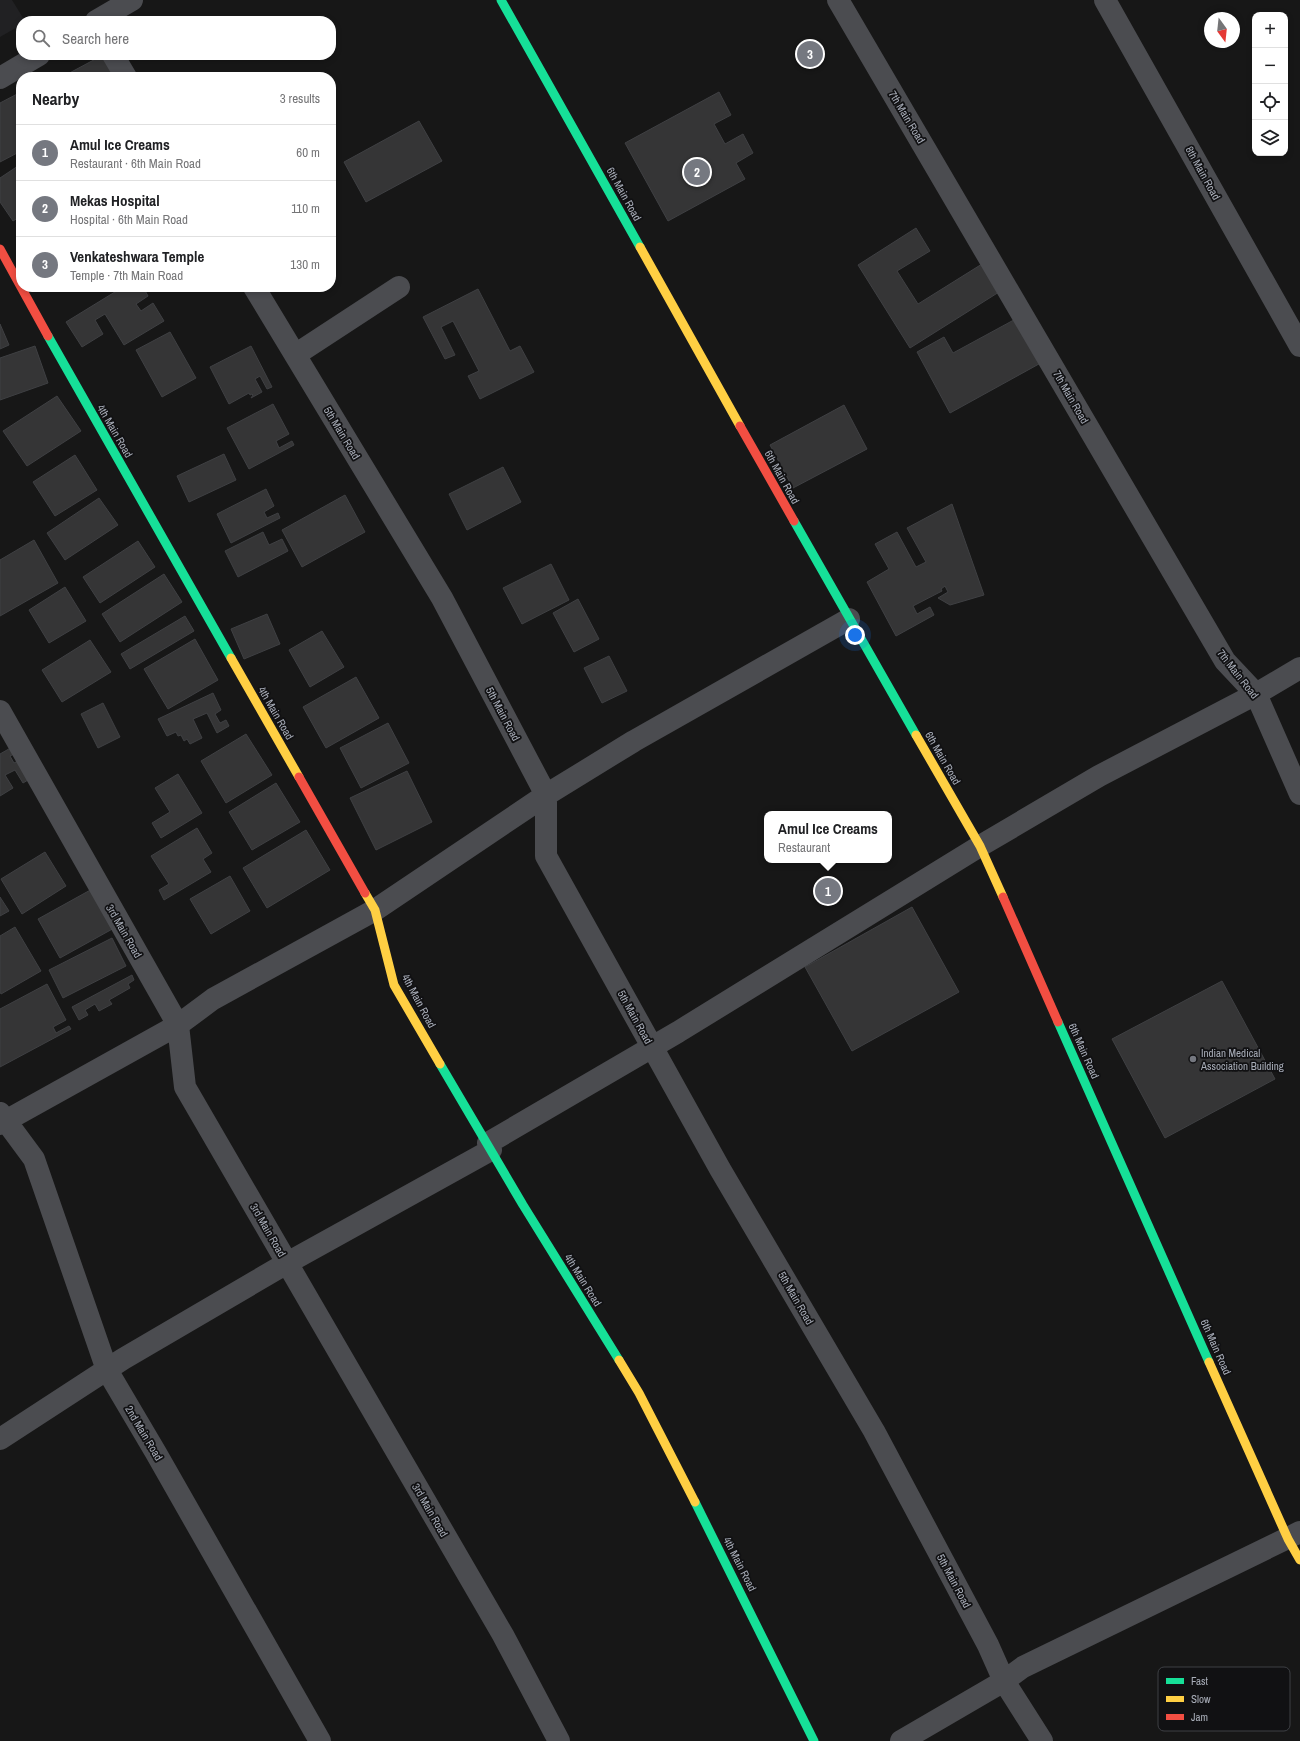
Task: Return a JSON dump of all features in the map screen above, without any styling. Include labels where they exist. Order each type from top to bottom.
[{"type":"street","points":[[105,16],[132,0]]},
{"type":"street","name":"6th Main Road","points":[[500,0],[849,619],[980,846],[1294,1535],[1300,1560]]},
{"type":"street","name":"7th Main Road","points":[[838,0],[1225,661],[1256,694],[1300,794]]},
{"type":"street","name":"8th Main Road","points":[[1106,0],[1300,346]]},
{"type":"street","points":[[0,78],[30,60]]},
{"type":"street","points":[[116,60],[123,72]]},
{"type":"street","name":"4th Main Road","points":[[0,249],[16,279]]},
{"type":"street","points":[[295,355],[399,287]]},
{"type":"street","name":"4th Main Road","points":[[23,292],[375,910],[394,984],[491,1150],[639,1393],[752,1615],[814,1741]]},
{"type":"street","name":"5th Main Road","points":[[257,292],[442,598],[546,794],[546,856],[720,1169],[874,1431],[988,1644],[1004,1681],[1042,1741]]},
{"type":"street","points":[[2,1119],[178,1025],[213,999],[375,910],[546,794],[634,741],[849,619]]},
{"type":"street","points":[[0,1439],[106,1370],[287,1263],[491,1150],[488,1143],[652,1048],[980,846],[1099,776],[1256,694],[1300,668]]},
{"type":"street","name":"3rd Main Road","points":[[0,711],[178,1025],[185,1087],[503,1635],[559,1741]]},
{"type":"street","name":"2nd Main Road","points":[[2,1119],[34,1159],[106,1370],[156,1453],[320,1741]]},
{"type":"street","points":[[901,1741],[1004,1681],[1023,1667],[1294,1535]]},
{"type":"shaded area","points":[[0,0],[12,0],[22,16],[16,16],[16,28],[0,37]]},
{"type":"building","points":[[94,60],[106,60],[115,72],[71,72]]},
{"type":"building","points":[[719,92],[731,115],[714,124],[725,144],[743,134],[753,153],[736,163],[745,179],[668,221],[625,143]]},
{"type":"building","points":[[16,95],[16,154],[0,162],[0,103]]},
{"type":"building","points":[[419,121],[442,161],[366,202],[344,162]]},
{"type":"building","points":[[16,167],[16,219],[13,221],[0,202],[0,178]]},
{"type":"building","points":[[916,228],[930,251],[897,271],[918,304],[990,259],[1007,287],[910,348],[858,265]]},
{"type":"building","points":[[478,289],[510,351],[520,346],[534,372],[480,399],[468,376],[479,371],[453,321],[441,327],[455,355],[445,359],[423,317]]},
{"type":"building","points":[[115,292],[146,292],[148,296],[136,304],[141,311],[153,303],[164,321],[124,345],[105,314],[95,320],[103,334],[82,347],[66,322]]},
{"type":"building","points":[[1023,315],[1048,359],[950,413],[917,352],[944,337],[953,353]]},
{"type":"building","points":[[0,324],[9,345],[0,349]]},
{"type":"building","points":[[170,332],[196,378],[162,397],[136,350]]},
{"type":"building","points":[[35,346],[48,383],[0,400],[0,358]]},
{"type":"building","points":[[251,346],[272,387],[267,389],[260,376],[255,379],[262,392],[251,398],[253,395],[250,395],[249,393],[229,404],[210,367]]},
{"type":"building","points":[[57,396],[81,431],[27,466],[3,431]]},
{"type":"building","points":[[273,404],[289,434],[276,441],[279,448],[292,441],[294,445],[249,469],[227,428]]},
{"type":"building","points":[[844,405],[867,449],[793,488],[770,445]]},
{"type":"building","points":[[224,454],[236,480],[189,502],[177,476]]},
{"type":"building","points":[[75,455],[97,490],[55,516],[33,482]]},
{"type":"building","points":[[503,467],[521,502],[467,530],[449,494]]},
{"type":"building","points":[[266,489],[274,506],[264,512],[267,518],[278,513],[280,518],[231,543],[217,514]]},
{"type":"building","points":[[345,495],[365,532],[302,567],[282,530]]},
{"type":"building","points":[[99,498],[118,525],[65,560],[47,533]]},
{"type":"building","points":[[952,504],[984,595],[950,605],[938,598],[948,592],[945,586],[941,589],[942,591],[913,606],[917,614],[930,607],[934,615],[896,636],[867,582],[889,569],[875,544],[897,532],[916,567],[926,562],[907,528]]},
{"type":"building","points":[[263,532],[269,545],[282,539],[288,551],[238,577],[225,551]]},
{"type":"building","points":[[34,540],[58,583],[0,616],[0,560]]},
{"type":"building","points":[[138,541],[155,567],[100,603],[83,577]]},
{"type":"building","points":[[551,564],[569,600],[522,624],[503,588]]},
{"type":"building","points":[[164,574],[182,602],[120,642],[102,614]]},
{"type":"building","points":[[65,587],[86,621],[49,643],[29,610]]},
{"type":"building","points":[[578,599],[599,639],[574,652],[553,613]]},
{"type":"building","points":[[267,614],[280,644],[244,659],[231,629]]},
{"type":"building","points":[[185,616],[194,631],[130,669],[121,654]]},
{"type":"building","points":[[322,631],[344,667],[310,687],[289,650]]},
{"type":"building","points":[[195,639],[218,680],[168,709],[144,669]]},
{"type":"building","points":[[90,640],[111,672],[62,702],[42,670]]},
{"type":"building","points":[[609,656],[627,691],[602,703],[584,668]]},
{"type":"building","points":[[356,677],[379,718],[326,748],[303,707]]},
{"type":"building","points":[[213,693],[221,710],[215,714],[220,723],[226,720],[229,726],[217,733],[207,713],[193,719],[202,738],[190,744],[187,739],[184,741],[181,735],[178,736],[176,732],[167,736],[158,719]]},
{"type":"building","points":[[103,703],[120,737],[98,748],[81,714]]},
{"type":"building","points":[[388,723],[409,763],[361,788],[340,748]]},
{"type":"building","points":[[246,734],[272,775],[226,803],[201,761]]},
{"type":"building","points":[[14,746],[18,752],[10,756],[14,763],[22,759],[33,777],[23,783],[15,770],[5,775],[13,788],[0,796],[0,754]]},
{"type":"building","points":[[407,771],[432,822],[376,850],[350,798]]},
{"type":"building","points":[[178,774],[202,813],[161,838],[152,823],[170,812],[155,788]]},
{"type":"building","points":[[276,783],[300,822],[252,850],[229,812]]},
{"type":"building","points":[[197,828],[212,853],[203,859],[211,872],[164,900],[159,890],[169,884],[151,856]]},
{"type":"building","points":[[306,830],[330,870],[267,908],[243,868]]},
{"type":"building","points":[[45,852],[66,886],[22,914],[1,879]]},
{"type":"building","points":[[230,876],[250,911],[211,934],[190,899]]},
{"type":"building","points":[[94,888],[116,927],[60,958],[38,919]]},
{"type":"building","points":[[0,897],[9,911],[0,916]]},
{"type":"building","points":[[912,907],[959,992],[852,1051],[805,967]]},
{"type":"building","points":[[15,927],[41,971],[1,994],[0,936]]},
{"type":"building","points":[[112,938],[126,966],[63,998],[49,970]]},
{"type":"building","points":[[132,975],[134,980],[128,984],[130,988],[109,1000],[112,1004],[99,1011],[95,1004],[85,1010],[88,1015],[79,1020],[72,1007]]},
{"type":"building","name":"Indian Medical Association Building","points":[[1222,981],[1275,1079],[1165,1138],[1112,1039]]},
{"type":"building","points":[[47,984],[66,1020],[53,1027],[56,1033],[69,1026],[71,1029],[0,1067],[0,1009]]},
{"type":"traffic: fast","points":[[501,0],[640,247]]},
{"type":"traffic: fast","points":[[48,336],[231,658]]},
{"type":"traffic: fast","points":[[794,521],[916,735]]},
{"type":"traffic: fast","points":[[1058,1022],[1209,1362]]},
{"type":"traffic: fast","points":[[440,1064],[523,1205],[619,1360]]},
{"type":"traffic: fast","points":[[695,1502],[814,1741]]},
{"type":"traffic: slow","points":[[640,247],[740,426]]},
{"type":"traffic: slow","points":[[231,658],[299,777]]},
{"type":"traffic: slow","points":[[916,735],[980,846],[1003,897]]},
{"type":"traffic: slow","points":[[365,893],[375,910],[394,985],[440,1064]]},
{"type":"traffic: slow","points":[[619,1360],[639,1393],[695,1502]]},
{"type":"traffic: slow","points":[[1209,1362],[1288,1539],[1300,1560]]},
{"type":"traffic: jam","points":[[0,249],[16,278]]},
{"type":"traffic: jam","points":[[24,292],[48,336]]},
{"type":"traffic: jam","points":[[740,426],[794,521]]},
{"type":"traffic: jam","points":[[299,777],[365,893]]},
{"type":"traffic: jam","points":[[1003,897],[1058,1022]]},
{"type":"place","name":"Venkateshwara Temple","points":[[810,54]]},
{"type":"place","name":"Mekas Hospital","points":[[697,172]]},
{"type":"place","name":"Amul Ice Creams","points":[[828,891]]},
{"type":"place","name":"Indian Medical Association Building","points":[[1193,1059]]}]
